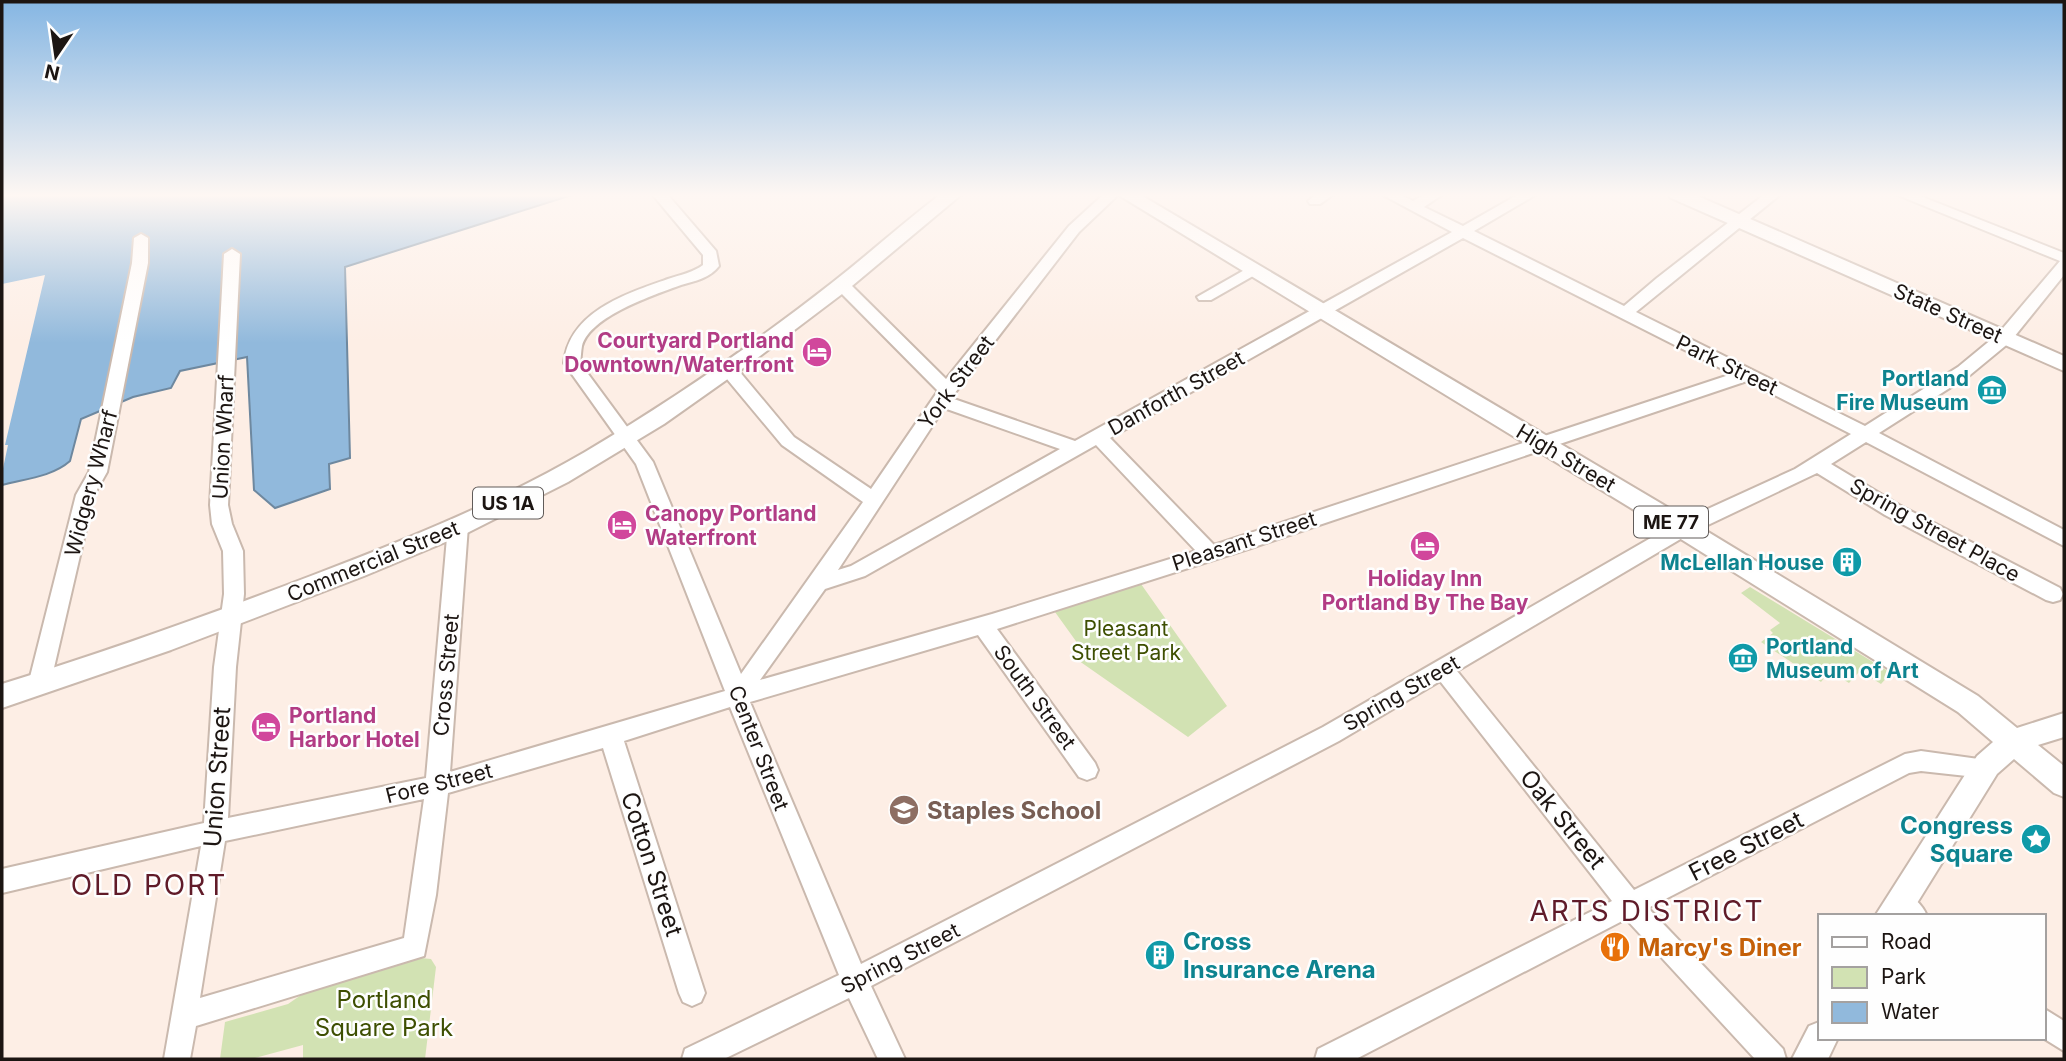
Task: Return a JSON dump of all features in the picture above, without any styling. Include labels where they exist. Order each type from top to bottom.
[{"type":"main road","name":"Commercial Street","points":[[2,696],[230,618],[458,526],[539,488],[628,436],[728,369],[842,285],[893,244]]},
{"type":"main road","name":"High Street","points":[[1211,244],[1968,704],[2064,784]]},
{"type":"main road","name":"State Street","points":[[1789,244],[2064,364]]},
{"type":"main road","points":[[1902,911],[1984,768],[2012,743],[2037,732],[2064,725]]},
{"type":"main road","points":[[1809,1059],[1820,1040]]},
{"type":"street","name":"Widgery Wharf","points":[[39,685],[85,495],[98,472],[140,263],[141,244]]},
{"type":"street","name":"Center Street","points":[[702,244],[711,254],[711,266],[681,282],[611,308],[581,333],[570,353],[576,370],[641,456],[663,504],[745,722],[855,981],[892,1059]]},
{"type":"street","name":"York Street","points":[[818,584],[944,395],[1063,244]]},
{"type":"street","name":"Danforth Street","points":[[818,584],[858,571],[1445,244]]},
{"type":"street","name":"Park Street","points":[[1485,244],[1868,435],[2064,540]]},
{"type":"street","points":[[1625,314],[1711,244]]},
{"type":"street","points":[[2027,244],[2064,258]]},
{"type":"street","name":"Union Wharf","points":[[230,618],[234,594],[234,561],[231,541],[222,524],[219,505],[232,254]]},
{"type":"street","name":"Spring Street","points":[[695,1059],[855,981],[1331,734],[1682,529],[1771,491],[1818,465],[1964,371],[2004,338],[2064,265]]},
{"type":"street","points":[[1205,297],[1255,269]]},
{"type":"street","points":[[842,285],[944,395],[1078,449]]},
{"type":"street","points":[[728,369],[788,441],[873,500]]},
{"type":"street","name":"Pleasant Street","points":[[737,695],[983,625],[1543,444],[1747,375]]},
{"type":"street","points":[[1099,437],[1209,552]]},
{"type":"street","name":"Spring Street Place","points":[[1818,465],[1892,510],[2053,594]]},
{"type":"street","name":"Cross Street","points":[[185,1016],[415,947],[437,786],[458,526]]},
{"type":"street","points":[[737,695],[818,584]]},
{"type":"street","name":"Union Street","points":[[177,1059],[215,831],[230,618]]},
{"type":"street","name":"South Street","points":[[983,625],[1087,770]]},
{"type":"street","name":"Oak Street","points":[[1443,668],[1630,904],[1773,1059]]},
{"type":"street","name":"Fore Street","points":[[2,881],[215,831],[437,786],[611,736],[737,695]]},
{"type":"street","name":"Cotton Street","points":[[611,736],[692,993]]},
{"type":"street","name":"Free Street","points":[[1328,1059],[1905,764],[1922,761],[1984,768]]},
{"type":"street","points":[[2045,1023],[2064,1038]]},
{"type":"green space","name":"Pleasant Street Park","points":[[1141,584],[1227,706],[1188,737],[1072,656],[1083,651],[1055,612]]},
{"type":"green space","points":[[1750,587],[1891,673],[1881,684],[1860,671],[1849,683],[1830,671],[1821,682],[1761,642],[1773,633],[1770,630],[1780,623],[1741,593]]},
{"type":"green space","name":"Portland Square Park","points":[[421,958],[431,959],[436,967],[425,1059],[303,1059],[303,1045],[251,1059],[220,1059],[225,1022],[288,1004],[320,982]]},
{"type":"water","points":[[2,244],[419,244],[345,267],[350,458],[329,464],[330,489],[275,508],[254,490],[247,357],[180,371],[171,388],[133,397],[81,419],[70,461],[46,474],[2,485]]},
{"type":"pier","points":[[45,275],[5,445],[8,445],[2,473],[2,284]]},
{"type":"place","name":"Courtyard Portland Downtown/Waterfront","points":[[817,352]]},
{"type":"place","name":"Portland Fire Museum","points":[[1992,390]]},
{"type":"place","name":"Canopy Portland Waterfront","points":[[622,525]]},
{"type":"place","name":"Holiday Inn Portland By The Bay","points":[[1425,546]]},
{"type":"place","name":"McLellan House","points":[[1847,562]]},
{"type":"place","name":"Portland Museum of Art","points":[[1743,658]]},
{"type":"place","name":"Portland Harbor Hotel","points":[[266,727]]},
{"type":"place","name":"Staples School","points":[[904,810]]},
{"type":"place","name":"Congress Square","points":[[2036,839]]},
{"type":"place","name":"Marcy's Diner","points":[[1615,947]]},
{"type":"place","name":"Cross Insurance Arena","points":[[1160,955]]},
{"type":"district","name":"OLD PORT","points":[[149,885]]},
{"type":"district","name":"ARTS DISTRICT","points":[[1647,911]]}]
